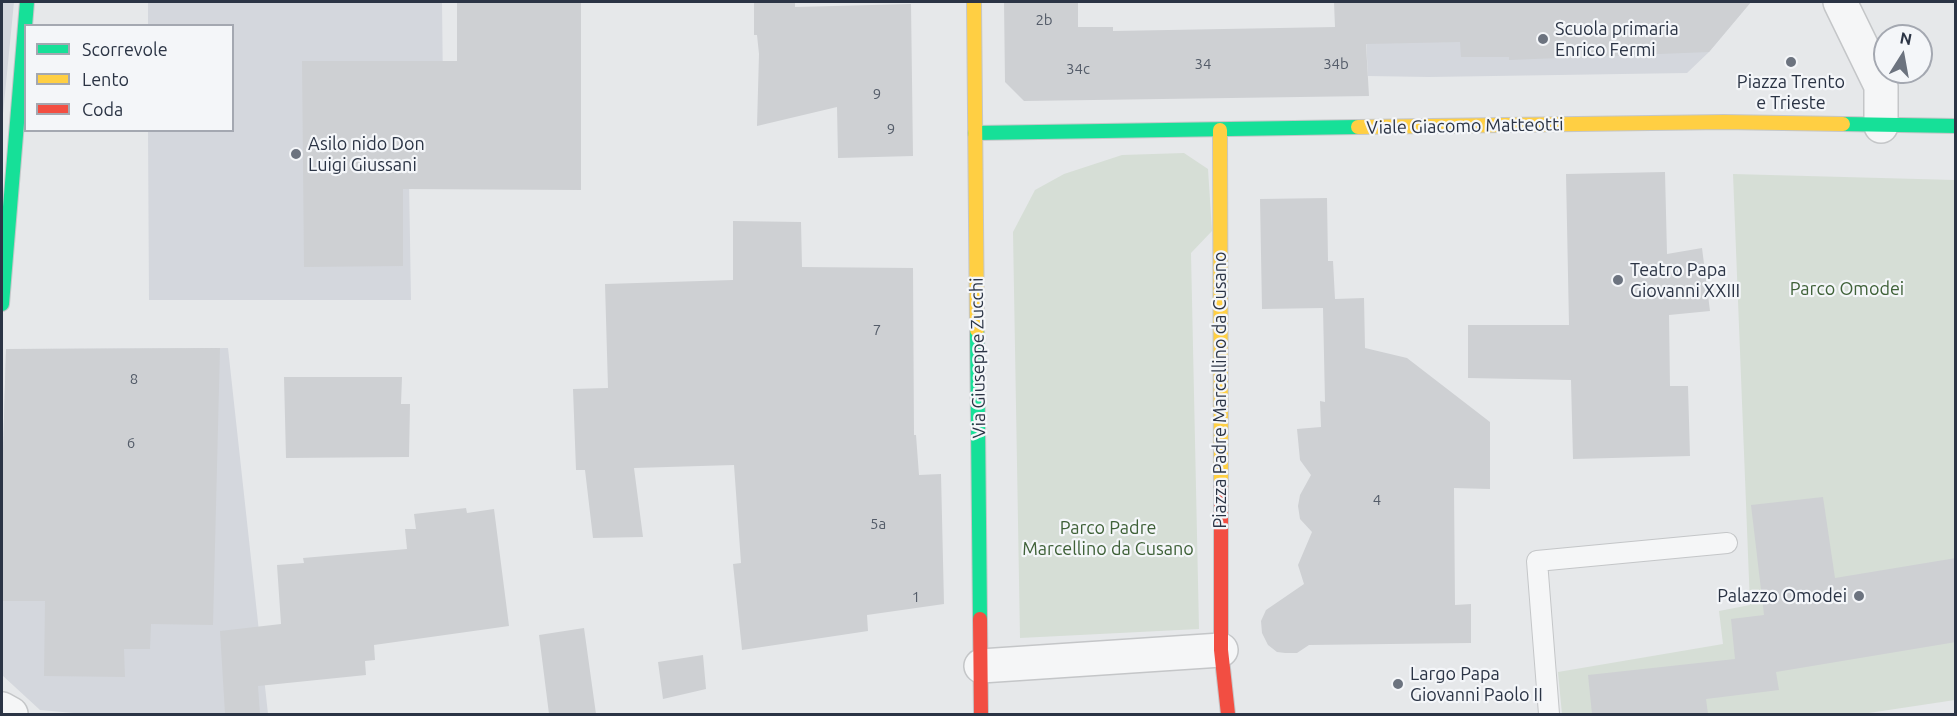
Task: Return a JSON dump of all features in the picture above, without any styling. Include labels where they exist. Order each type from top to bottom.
[{"type":"street","points":[[25,24],[27,2]]},
{"type":"street","name":"Via Giuseppe Zucchi","points":[[974,2],[981,714]]},
{"type":"street","points":[[1840,2],[1881,86],[1881,126]]},
{"type":"street","points":[[2,304],[24,38]]},
{"type":"street","name":"Viale Giacomo Matteotti","points":[[975,133],[1724,122],[1956,126]]},
{"type":"street","name":"Piazza Padre Marcellino da Cusano","points":[[1220,130],[1221,650],[1228,714]]},
{"type":"street","points":[[981,666],[1221,650]]},
{"type":"street","points":[[2,709],[11,714]]},
{"type":"lane","points":[[1550,714],[1537,561],[1726,543]]},
{"type":"shaded area","points":[[2,2],[14,2],[2,124]]},
{"type":"shaded area","name":"Asilo nido Don Luigi Giussani","points":[[148,2],[442,2],[444,178],[409,180],[411,300],[149,300],[148,132],[234,132],[234,24],[148,24]]},
{"type":"shaded area","name":"Scuola primaria Enrico Fermi","points":[[1364,2],[1751,2],[1709,52],[1687,73],[1429,77],[1368,76]]},
{"type":"shaded area","points":[[228,348],[268,714],[85,714],[40,710],[2,675],[2,487],[6,349]]},
{"type":"green space","name":"Parco Padre Marcellino da Cusano","points":[[1184,153],[1208,169],[1212,231],[1191,253],[1199,629],[1020,638],[1013,232],[1035,190],[1064,174],[1122,155]]},
{"type":"green space","name":"Parco Omodei","points":[[1733,174],[1955,180],[1955,700],[1862,714],[1562,714],[1558,672],[1723,644],[1719,611],[1750,605]]},
{"type":"building","points":[[457,2],[581,2],[581,190],[403,189],[403,266],[304,267],[302,61],[457,61]]},
{"type":"building","points":[[754,2],[795,2],[795,7],[911,4],[913,156],[838,158],[837,107],[757,126],[759,54],[757,35],[754,35]]},
{"type":"building","points":[[1004,2],[1078,2],[1078,27],[1113,27],[1113,31],[1335,27],[1334,2],[1751,2],[1709,52],[1509,60],[1509,57],[1461,57],[1460,42],[1366,44],[1369,96],[1024,101],[1005,82]]},
{"type":"building","name":"Teatro Papa Giovanni XXIII","points":[[1665,172],[1667,254],[1702,248],[1710,311],[1669,315],[1670,386],[1688,386],[1690,456],[1573,459],[1571,380],[1468,378],[1468,325],[1569,325],[1566,174]]},
{"type":"building","points":[[1327,198],[1328,261],[1333,261],[1335,299],[1364,298],[1365,348],[1407,358],[1490,422],[1490,489],[1454,488],[1455,605],[1471,604],[1471,643],[1309,645],[1297,653],[1285,653],[1277,652],[1268,645],[1262,633],[1261,621],[1266,610],[1304,584],[1298,565],[1312,532],[1300,519],[1298,506],[1300,495],[1311,475],[1300,460],[1297,429],[1321,427],[1320,401],[1325,402],[1323,308],[1262,309],[1260,199]]},
{"type":"building","points":[[733,221],[801,222],[802,267],[913,268],[914,435],[916,435],[919,475],[941,474],[944,604],[867,615],[868,631],[742,650],[733,564],[741,563],[734,465],[634,468],[643,537],[593,538],[585,470],[576,470],[573,389],[608,388],[605,284],[733,280]]},
{"type":"building","points":[[220,348],[213,625],[151,624],[150,649],[124,649],[125,677],[44,676],[45,601],[2,601],[2,487],[6,349]]},
{"type":"building","points":[[284,377],[402,377],[401,404],[410,404],[409,457],[286,458]]},
{"type":"building","name":"Palazzo Omodei","points":[[1823,497],[1835,578],[1956,558],[1956,642],[1776,672],[1779,690],[1706,699],[1708,714],[1592,714],[1588,675],[1735,659],[1731,619],[1764,615],[1751,505]]},
{"type":"building","points":[[466,508],[467,513],[494,509],[509,626],[374,645],[375,660],[365,661],[366,675],[258,686],[260,714],[225,714],[220,631],[281,624],[277,565],[304,563],[303,558],[407,549],[405,529],[416,529],[414,514]]},
{"type":"building","points":[[584,628],[596,714],[549,714],[539,635]]},
{"type":"building","points":[[703,655],[706,689],[663,699],[658,662]]},
{"type":"traffic: fast","points":[[25,24],[27,2]]},
{"type":"traffic: fast","points":[[2,304],[24,38]]},
{"type":"traffic: fast","points":[[1843,124],[1956,126]]},
{"type":"traffic: fast","points":[[975,133],[1358,127]]},
{"type":"traffic: fast","points":[[977,330],[980,619]]},
{"type":"traffic: slow","points":[[974,2],[977,330]]},
{"type":"traffic: slow","points":[[1358,127],[1724,122],[1843,124]]},
{"type":"traffic: slow","points":[[1220,130],[1221,485]]},
{"type":"traffic: jam","points":[[1221,485],[1221,650],[1228,714]]},
{"type":"traffic: jam","points":[[980,619],[981,714]]},
{"type":"place","name":"Scuola primaria Enrico Fermi","points":[[1543,39]]},
{"type":"place","name":"Piazza Trento e Trieste","points":[[1791,62]]},
{"type":"place","name":"Asilo nido Don Luigi Giussani","points":[[296,154]]},
{"type":"place","name":"Teatro Papa Giovanni XXIII","points":[[1618,280]]},
{"type":"place","name":"Palazzo Omodei","points":[[1859,596]]},
{"type":"place","name":"Largo Papa Giovanni Paolo II","points":[[1398,684]]}]
